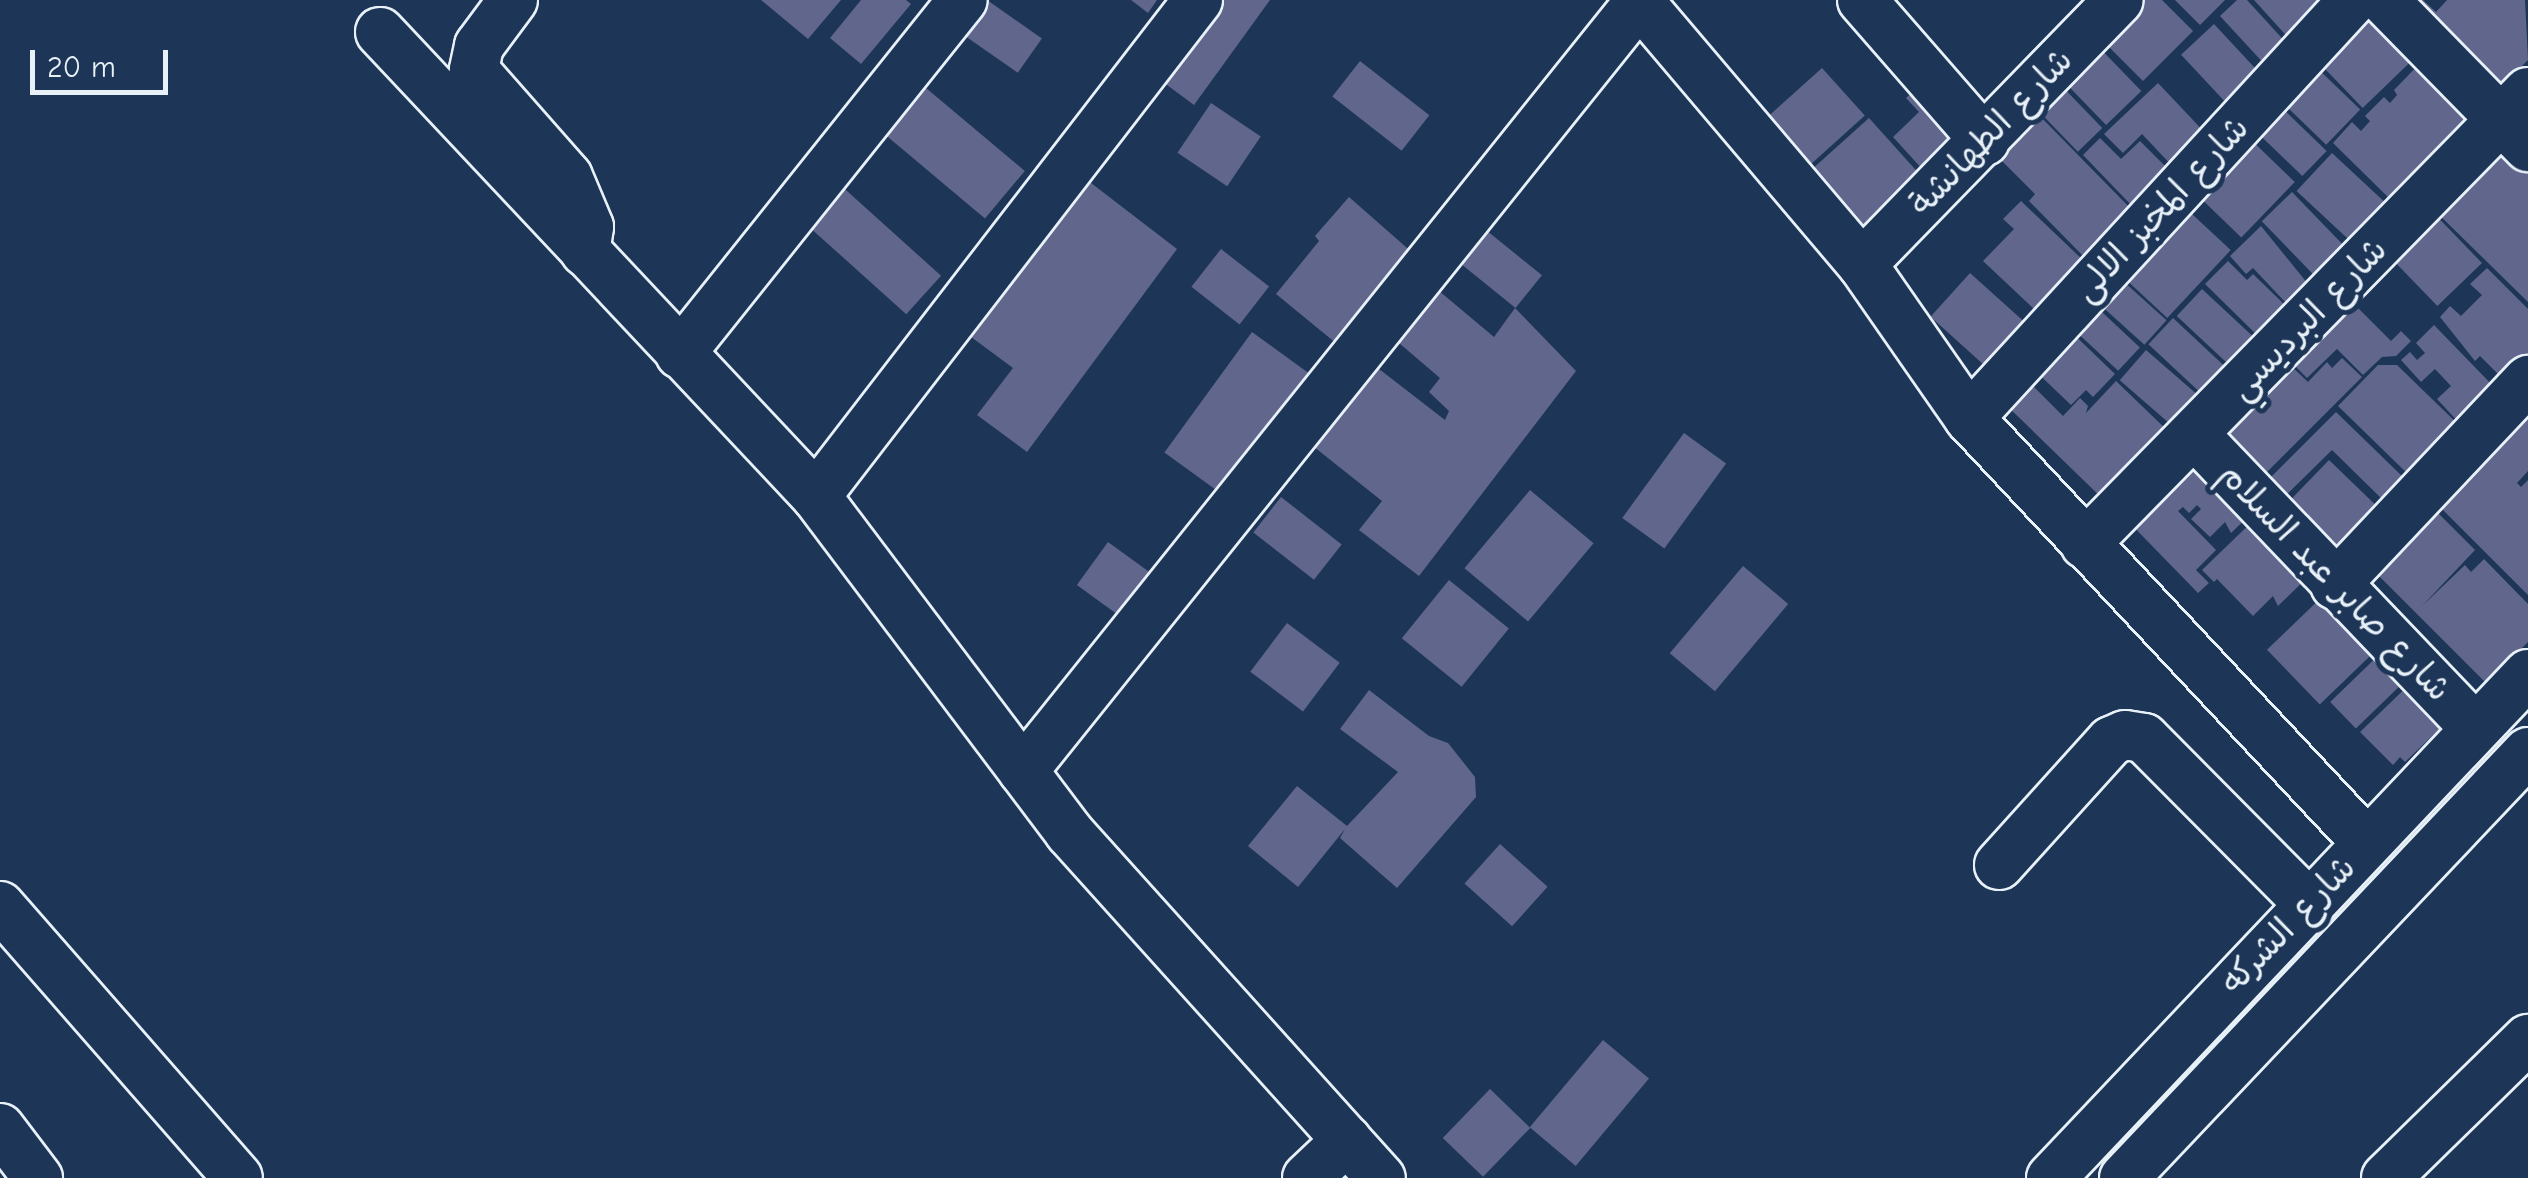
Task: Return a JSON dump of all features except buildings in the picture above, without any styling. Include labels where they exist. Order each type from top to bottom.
[{"type":"street","points":[[514,0],[479,46],[474,70],[568,177],[589,227],[584,252]]},
{"type":"street","points":[[680,354],[963,0]]},
{"type":"street","points":[[816,496],[1198,0]]},
{"type":"street","points":[[1862,0],[1985,141]]},
{"type":"street","name":"شارع الطهانشة","points":[[1862,264],[2119,0]]},
{"type":"street","name":"شارع المخبز الالى","points":[[1969,418],[2354,0]]},
{"type":"street","points":[[2384,0],[2519,120]]},
{"type":"street","points":[[1024,771],[1639,1],[1862,264],[1969,418],[2367,842]]},
{"type":"street","points":[[380,32],[816,496],[1070,832],[1382,1178]]},
{"type":"street","name":"شارع البرديسي","points":[[2085,544],[2519,120]]},
{"type":"street","points":[[2336,585],[2528,380]]},
{"type":"street","name":"شارع صابر عبد السلام","points":[[2194,435],[2475,728]]},
{"type":"street","name":"شارع الشركه","points":[[2051,1178],[2308,902],[2528,674]]},
{"type":"street","points":[[1998,865],[2111,740],[2125,736],[2144,738],[2308,902]]},
{"type":"street","name":"شارع الشركه","points":[[2136,1165],[2528,752]]},
{"type":"street","points":[[0,906],[238,1178]]},
{"type":"street","points":[[2386,1178],[2522,1054]]},
{"type":"street","points":[[2109,1116],[2136,1165]]},
{"type":"street","points":[[0,1128],[38,1178]]},
{"type":"street","points":[[1307,1178],[1347,1140]]}]
